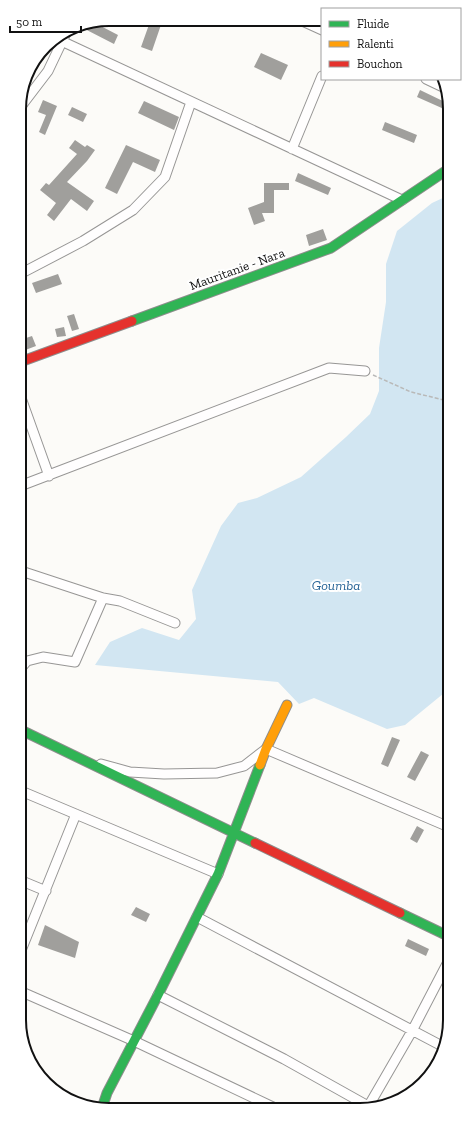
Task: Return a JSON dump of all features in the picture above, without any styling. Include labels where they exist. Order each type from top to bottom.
[{"type":"street","points":[[61,41],[402,200]]},
{"type":"street","points":[[27,98],[48,71],[57,44]]},
{"type":"street","points":[[292,149],[321,78]]},
{"type":"street","points":[[428,80],[439,85]]},
{"type":"street","points":[[26,271],[83,241],[133,210],[165,177],[191,102]]},
{"type":"street","name":"Mauritanie - Nara","points":[[26,360],[331,248],[443,173]]},
{"type":"street","points":[[26,484],[329,368],[365,371]]},
{"type":"street","points":[[26,412],[49,476]]},
{"type":"street","points":[[26,573],[104,598],[120,601],[175,623]]},
{"type":"street","points":[[26,662],[43,657],[75,662],[104,598]]},
{"type":"street","points":[[104,1102],[107,1093],[218,874],[266,749],[287,705]]},
{"type":"street","points":[[26,732],[443,934]]},
{"type":"street","points":[[76,757],[130,772],[164,774],[217,774],[244,766],[266,749]]},
{"type":"street","points":[[266,749],[443,824]]},
{"type":"street","points":[[26,793],[218,874]]},
{"type":"street","points":[[26,938],[76,814]]},
{"type":"street","points":[[26,883],[46,891]]},
{"type":"street","points":[[197,917],[439,1045]]},
{"type":"street","points":[[370,1102],[412,1031],[443,971]]},
{"type":"street","points":[[26,994],[134,1041],[263,1103]]},
{"type":"street","points":[[158,995],[284,1059],[362,1103]]},
{"type":"path","points":[[365,371],[411,392],[443,400]]},
{"type":"water","name":"Goumba","points":[[443,198],[443,694],[405,725],[387,729],[314,698],[299,704],[278,682],[95,665],[110,642],[142,628],[179,640],[196,619],[192,590],[221,526],[238,503],[257,498],[301,477],[370,414],[379,391],[379,348],[386,302],[386,264],[397,231],[432,203]]},
{"type":"building","points":[[148,26],[161,26],[152,51],[141,47]]},
{"type":"building","points":[[102,27],[118,35],[114,44],[86,29]]},
{"type":"building","points":[[261,53],[288,65],[281,80],[254,67]]},
{"type":"building","points":[[420,90],[442,101],[443,109],[417,97]]},
{"type":"building","points":[[43,100],[57,106],[45,135],[39,132],[46,115],[38,112]]},
{"type":"building","points":[[144,101],[179,117],[174,130],[138,113]]},
{"type":"building","points":[[72,107],[87,114],[83,122],[68,115]]},
{"type":"building","points":[[385,122],[417,135],[414,143],[382,130]]},
{"type":"building","points":[[75,140],[85,147],[87,145],[95,150],[87,161],[67,182],[94,201],[87,211],[71,199],[54,221],[47,215],[56,203],[40,190],[46,183],[49,185],[77,154],[69,148]]},
{"type":"building","points":[[126,145],[160,160],[155,172],[133,162],[117,194],[105,188]]},
{"type":"building","points":[[298,173],[331,188],[328,195],[295,181]]},
{"type":"building","points":[[264,183],[289,183],[289,190],[274,190],[274,213],[262,213],[265,221],[254,225],[248,208],[264,202]]},
{"type":"building","points":[[323,229],[327,240],[309,246],[306,235]]},
{"type":"building","points":[[58,274],[62,284],[36,293],[32,283]]},
{"type":"building","points":[[74,314],[79,329],[72,331],[67,316]]},
{"type":"building","points":[[64,327],[66,336],[57,337],[55,329]]},
{"type":"building","points":[[32,336],[36,346],[26,350],[26,338]]},
{"type":"building","points":[[392,737],[400,740],[388,767],[381,764]]},
{"type":"building","points":[[421,751],[429,755],[415,781],[407,777]]},
{"type":"building","points":[[417,826],[424,830],[417,843],[410,839]]},
{"type":"building","points":[[136,907],[150,914],[146,922],[131,915]]},
{"type":"building","points":[[45,925],[79,942],[75,958],[38,945]]},
{"type":"building","points":[[408,939],[429,949],[426,956],[405,946]]},
{"type":"traffic: fast","points":[[132,321],[331,248],[443,173]]},
{"type":"traffic: fast","points":[[26,732],[255,843]]},
{"type":"traffic: fast","points":[[104,1102],[107,1093],[218,874],[260,765]]},
{"type":"traffic: fast","points":[[400,913],[443,934]]},
{"type":"traffic: slow","points":[[260,765],[287,705]]},
{"type":"traffic: jam","points":[[26,360],[132,321]]},
{"type":"traffic: jam","points":[[255,843],[400,913]]}]
